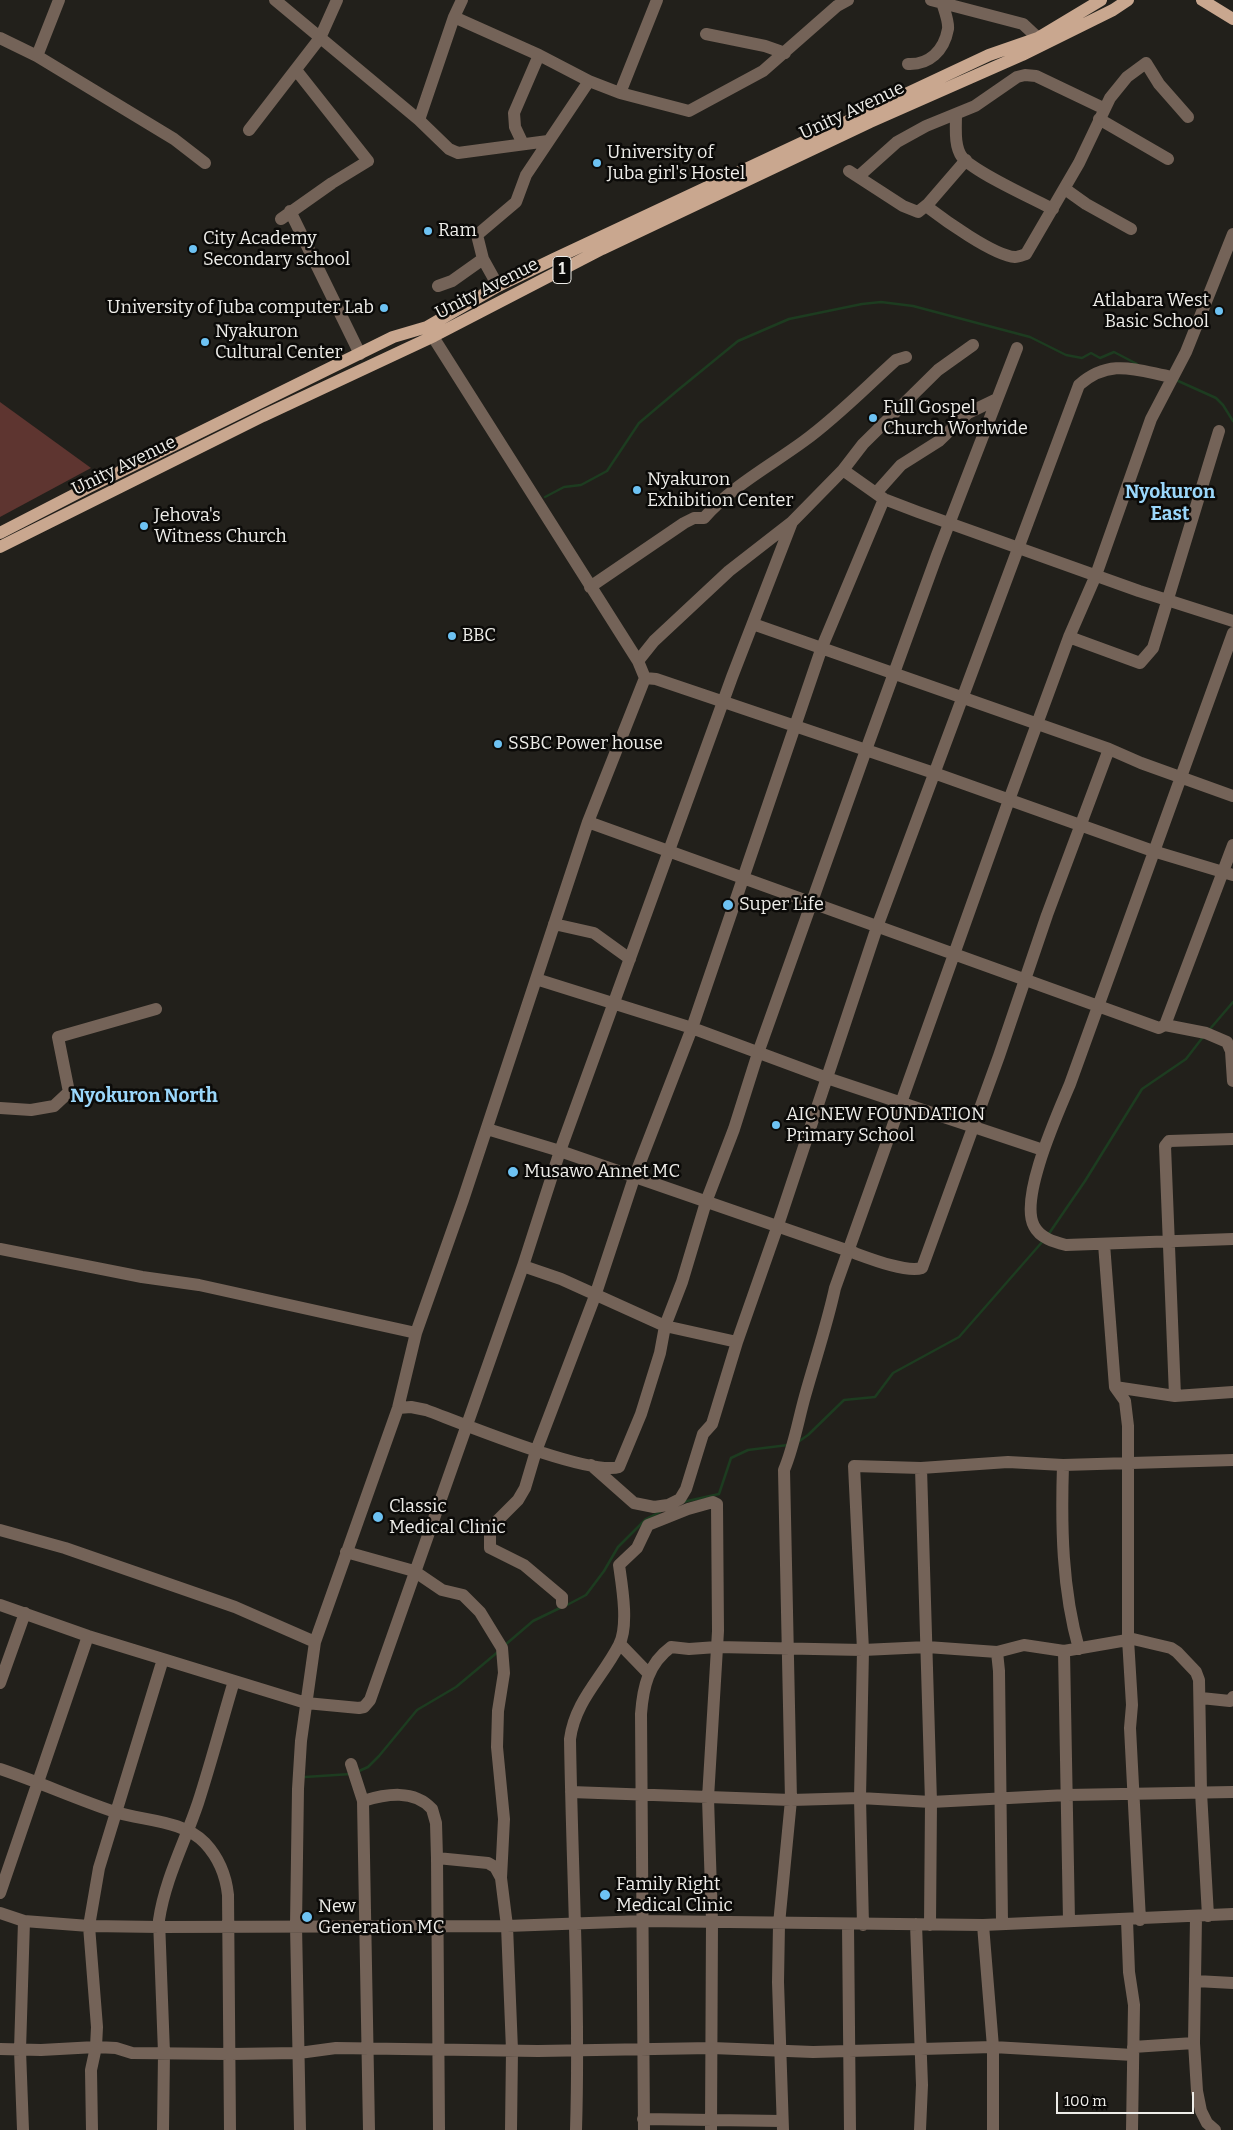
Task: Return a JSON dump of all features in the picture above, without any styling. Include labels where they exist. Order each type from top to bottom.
[{"type":"main road","name":"Unity Avenue","points":[[0,547],[430,332],[602,249],[744,175],[989,55],[1038,38],[1100,0]]},
{"type":"main road","name":"Unity Avenue","points":[[0,533],[393,337],[430,332],[498,286],[744,175],[1022,55],[1113,10],[1128,0]]},
{"type":"main road","points":[[1202,0],[1233,19]]},
{"type":"street","points":[[37,56],[59,0]]},
{"type":"street","points":[[275,0],[419,120],[449,149],[458,154],[548,141]]},
{"type":"street","points":[[249,130],[320,38],[337,0]]},
{"type":"street","points":[[419,120],[454,17],[462,0]]},
{"type":"street","points":[[620,93],[657,0]]},
{"type":"street","points":[[454,17],[589,81],[620,93],[683,110],[693,110],[763,71],[837,6],[848,0]]},
{"type":"street","points":[[937,1],[1023,24],[1038,38]]},
{"type":"street","points":[[908,64],[922,64],[938,53],[948,28],[937,1]]},
{"type":"street","points":[[706,34],[765,46],[785,53]]},
{"type":"street","points":[[0,38],[37,56],[174,139],[205,163]]},
{"type":"street","points":[[523,144],[515,127],[514,114],[539,56]]},
{"type":"street","points":[[926,206],[952,226],[998,251],[1014,257],[1028,253],[1065,189],[1101,114],[1127,77],[1146,63],[1159,85],[1188,117]]},
{"type":"street","points":[[296,70],[368,161],[286,215],[360,354]]},
{"type":"street","points":[[966,160],[926,206],[918,212],[911,211],[854,174],[897,142],[926,126],[975,106],[1017,77],[1025,74],[1036,76],[1101,114],[1168,159]]},
{"type":"street","points":[[498,286],[484,259],[477,235],[516,202],[526,175],[589,81]]},
{"type":"street","points":[[956,115],[956,140],[961,156],[972,167],[1053,209]]},
{"type":"street","points":[[1065,189],[1103,215],[1131,229]]},
{"type":"street","points":[[1215,2130],[1207,2123],[1201,2111],[1194,2043],[1196,1981],[1202,1916],[1201,1698],[1196,1672],[1177,1652],[1171,1648],[1128,1639],[1064,1651],[1024,1645],[997,1652],[927,1647],[863,1650],[788,1649],[717,1647],[689,1649],[671,1647],[648,1673],[643,1689],[641,1714],[644,2125],[782,2126],[778,1982],[779,1924],[790,1800],[788,1649],[784,1470],[794,1444],[815,1358],[824,1336],[835,1288],[1009,800],[1069,637],[1096,575],[1151,419],[1198,324],[1233,234]]},
{"type":"street","points":[[438,286],[452,281],[484,259]]},
{"type":"street","points":[[300,2130],[296,1925],[298,1789],[306,1703],[315,1642],[398,1408],[416,1333],[588,822],[645,678],[638,661],[430,332]]},
{"type":"street","points":[[638,661],[654,641],[729,571],[792,522],[843,470],[863,444],[906,400],[938,370],[973,345]]},
{"type":"street","points":[[398,1408],[411,1407],[426,1410],[536,1451],[591,1465],[619,1467],[641,1414],[660,1353],[665,1326],[682,1282],[706,1202],[734,1129],[811,902],[948,524],[1017,348]]},
{"type":"street","points":[[590,587],[684,524],[694,518],[704,518],[714,506],[746,481],[804,442],[896,360],[906,356]]},
{"type":"street","points":[[591,1465],[634,1503],[654,1507],[668,1505],[680,1499],[686,1489],[703,1434],[712,1424],[736,1342],[778,1226],[877,927],[934,773],[964,700],[1079,385],[1092,374],[1105,368],[1174,374]]},
{"type":"street","points":[[562,1603],[562,1597],[536,1574],[509,1556],[490,1548],[488,1539],[490,1528],[518,1500],[525,1488],[536,1451],[595,1296],[634,1178],[692,1028],[794,725],[880,496],[901,465],[939,441],[968,413],[996,400]]},
{"type":"street","points":[[1069,637],[1140,663],[1153,648],[1219,431]]},
{"type":"street","points":[[843,470],[880,496],[948,524],[1233,621]]},
{"type":"street","points":[[0,1605],[88,1636],[306,1703],[359,1708],[364,1707],[370,1700],[523,1266],[560,1151],[669,851],[792,522]]},
{"type":"street","points":[[753,624],[895,673],[964,700],[1109,749],[1180,778],[1233,796]]},
{"type":"street","points":[[1233,633],[1044,1150],[1029,1210],[1034,1226],[1046,1238],[1066,1246],[1233,1238]]},
{"type":"street","points":[[645,678],[656,679],[794,725],[1082,824],[1153,851],[1228,874]]},
{"type":"street","points":[[486,1129],[560,1151],[889,1264],[922,1268],[1026,981],[1047,915],[1109,749]]},
{"type":"street","points":[[588,822],[741,879],[811,902],[1098,1006],[1148,1026],[1159,1028],[1165,1025],[1206,1034],[1227,1042],[1231,1051],[1233,1081]]},
{"type":"street","points":[[1165,1025],[1228,874],[1233,845]]},
{"type":"street","points":[[554,924],[594,933],[630,960]]},
{"type":"street","points":[[536,979],[692,1028],[827,1078],[1044,1150]]},
{"type":"street","points":[[0,1108],[31,1110],[54,1106],[69,1092],[58,1037],[156,1009]]},
{"type":"street","points":[[1175,1396],[1167,1142],[1233,1139]]},
{"type":"street","points":[[1104,1244],[1115,1387],[1125,1401],[1129,1464],[1128,1639],[1132,1705],[1130,1728],[1134,1920],[1129,1972],[1134,2005],[1135,2049],[1132,2130]]},
{"type":"street","points":[[0,1249],[142,1278],[200,1285],[416,1333]]},
{"type":"street","points":[[523,1266],[561,1279],[665,1326],[736,1342]]},
{"type":"street","points":[[1115,1387],[1175,1396],[1233,1392]]},
{"type":"street","points":[[863,1925],[860,1798],[863,1650],[854,1466],[921,1468],[1008,1462],[1063,1465],[1233,1460]]},
{"type":"street","points":[[1063,1465],[1061,1523],[1070,1619],[1080,1649]]},
{"type":"street","points":[[921,1468],[931,1802],[930,1925]]},
{"type":"street","points":[[576,2130],[579,2051],[571,1792],[572,1723],[579,1706],[620,1644],[623,1630],[623,1601],[619,1565],[637,1548],[648,1525],[688,1509],[713,1502],[717,1504],[717,1647],[708,1798],[712,1921],[711,2125]]},
{"type":"street","points":[[0,1530],[65,1548],[235,1607],[315,1642]]},
{"type":"street","points":[[346,1552],[414,1571],[442,1590],[462,1595],[480,1612],[502,1648],[504,1673],[498,1711],[497,1747],[504,1819],[501,1878],[507,1926],[512,2050],[511,2130]]},
{"type":"street","points":[[0,1683],[25,1613]]},
{"type":"street","points":[[0,1893],[88,1636]]},
{"type":"street","points":[[620,1644],[648,1673]]},
{"type":"street","points":[[1064,1651],[1069,1920]]},
{"type":"street","points":[[997,1652],[1000,1671],[999,1799],[1002,1923]]},
{"type":"street","points":[[92,2130],[91,2070],[96,2047],[96,2003],[90,1926],[100,1868],[163,1659]]},
{"type":"street","points":[[163,2130],[164,2053],[160,1927],[162,1905],[167,1883],[188,1831],[234,1681]]},
{"type":"street","points":[[1201,1698],[1232,1700]]},
{"type":"street","points":[[351,1764],[363,1801],[369,2130]]},
{"type":"street","points":[[0,1769],[116,1812],[188,1831],[204,1842],[216,1858],[227,1880],[230,2130]]},
{"type":"street","points":[[571,1792],[708,1798],[790,1800],[860,1798],[931,1802],[1067,1795],[1233,1792]]},
{"type":"street","points":[[363,1801],[384,1795],[416,1796],[427,1803],[432,1809],[436,1823],[439,2130]]},
{"type":"street","points":[[437,1858],[488,1863],[494,1867],[501,1878]]},
{"type":"street","points":[[0,1913],[24,1921],[90,1926],[160,1927],[366,1924],[507,1926],[574,1922],[644,1921],[848,1925],[983,1925],[1069,1920],[1134,1920],[1233,1914]]},
{"type":"street","points":[[23,2130],[20,2050],[24,1921]]},
{"type":"street","points":[[916,1924],[922,2086],[920,2130]]},
{"type":"street","points":[[848,1925],[850,2130]]},
{"type":"street","points":[[983,1925],[993,2047],[993,2130]]},
{"type":"street","points":[[1196,1981],[1233,1983]]},
{"type":"street","points":[[1135,2049],[1137,2029],[1141,2024]]},
{"type":"street","points":[[0,2049],[96,2047],[116,2048],[132,2053],[230,2054],[299,2053],[336,2048],[579,2051],[712,2048],[849,2051],[993,2047],[1135,2049],[1194,2043]]},
{"type":"shaded area","points":[[0,402],[91,468],[0,517]]},
{"type":"waterway","points":[[545,497],[564,487],[581,485],[607,471],[639,423],[678,390],[738,341],[789,319],[881,302],[913,306],[1030,337],[1066,355],[1082,358],[1091,353],[1100,358],[1114,352],[1137,364]]},
{"type":"waterway","points":[[1176,380],[1216,398],[1233,421]]},
{"type":"waterway","points":[[1210,1029],[1233,1002]]},
{"type":"waterway","points":[[1048,1235],[1085,1181],[1142,1089],[1186,1059],[1203,1037]]},
{"type":"waterway","points":[[798,1442],[808,1435],[844,1400],[875,1397],[893,1373],[959,1337],[1043,1241]]},
{"type":"waterway","points":[[683,1502],[719,1494],[731,1458],[748,1450],[788,1445]]},
{"type":"waterway","points":[[567,1605],[586,1595],[604,1571],[618,1547],[646,1519],[660,1512]]},
{"type":"waterway","points":[[505,1645],[533,1621],[562,1607]]},
{"type":"waterway","points":[[359,1771],[368,1767],[379,1756],[417,1710],[456,1687],[499,1651]]},
{"type":"waterway","points":[[305,1777],[351,1774]]},
{"type":"place","name":"University of Juba girl's Hostel","points":[[597,163]]},
{"type":"place","name":"Ram","points":[[428,231]]},
{"type":"place","name":"City Academy Secondary school","points":[[193,249]]},
{"type":"place","name":"University of Juba computer Lab","points":[[384,308]]},
{"type":"place","name":"Atlabara West Basic School","points":[[1219,311]]},
{"type":"place","name":"Nyakuron Cultural Center","points":[[205,342]]},
{"type":"place","name":"Full Gospel Church Worlwide","points":[[873,418]]},
{"type":"place","name":"Nyakuron Exhibition Center","points":[[637,490]]},
{"type":"place","name":"Jehova's Witness Church","points":[[144,526]]},
{"type":"place","name":"BBC","points":[[452,636]]},
{"type":"place","name":"SSBC Power house","points":[[498,744]]},
{"type":"place","name":"Super Life","points":[[728,905]]},
{"type":"place","name":"AIC NEW FOUNDATION Primary School","points":[[776,1125]]},
{"type":"place","name":"Musawo Annet MC","points":[[513,1172]]},
{"type":"place","name":"Classic Medical Clinic","points":[[378,1517]]},
{"type":"place","name":"Family Right Medical Clinic","points":[[605,1895]]},
{"type":"place","name":"New Generation MC","points":[[307,1917]]},
{"type":"district","name":"Nyokuron East","points":[[1170,504]]},
{"type":"district","name":"Nyokuron North","points":[[144,1097]]}]
